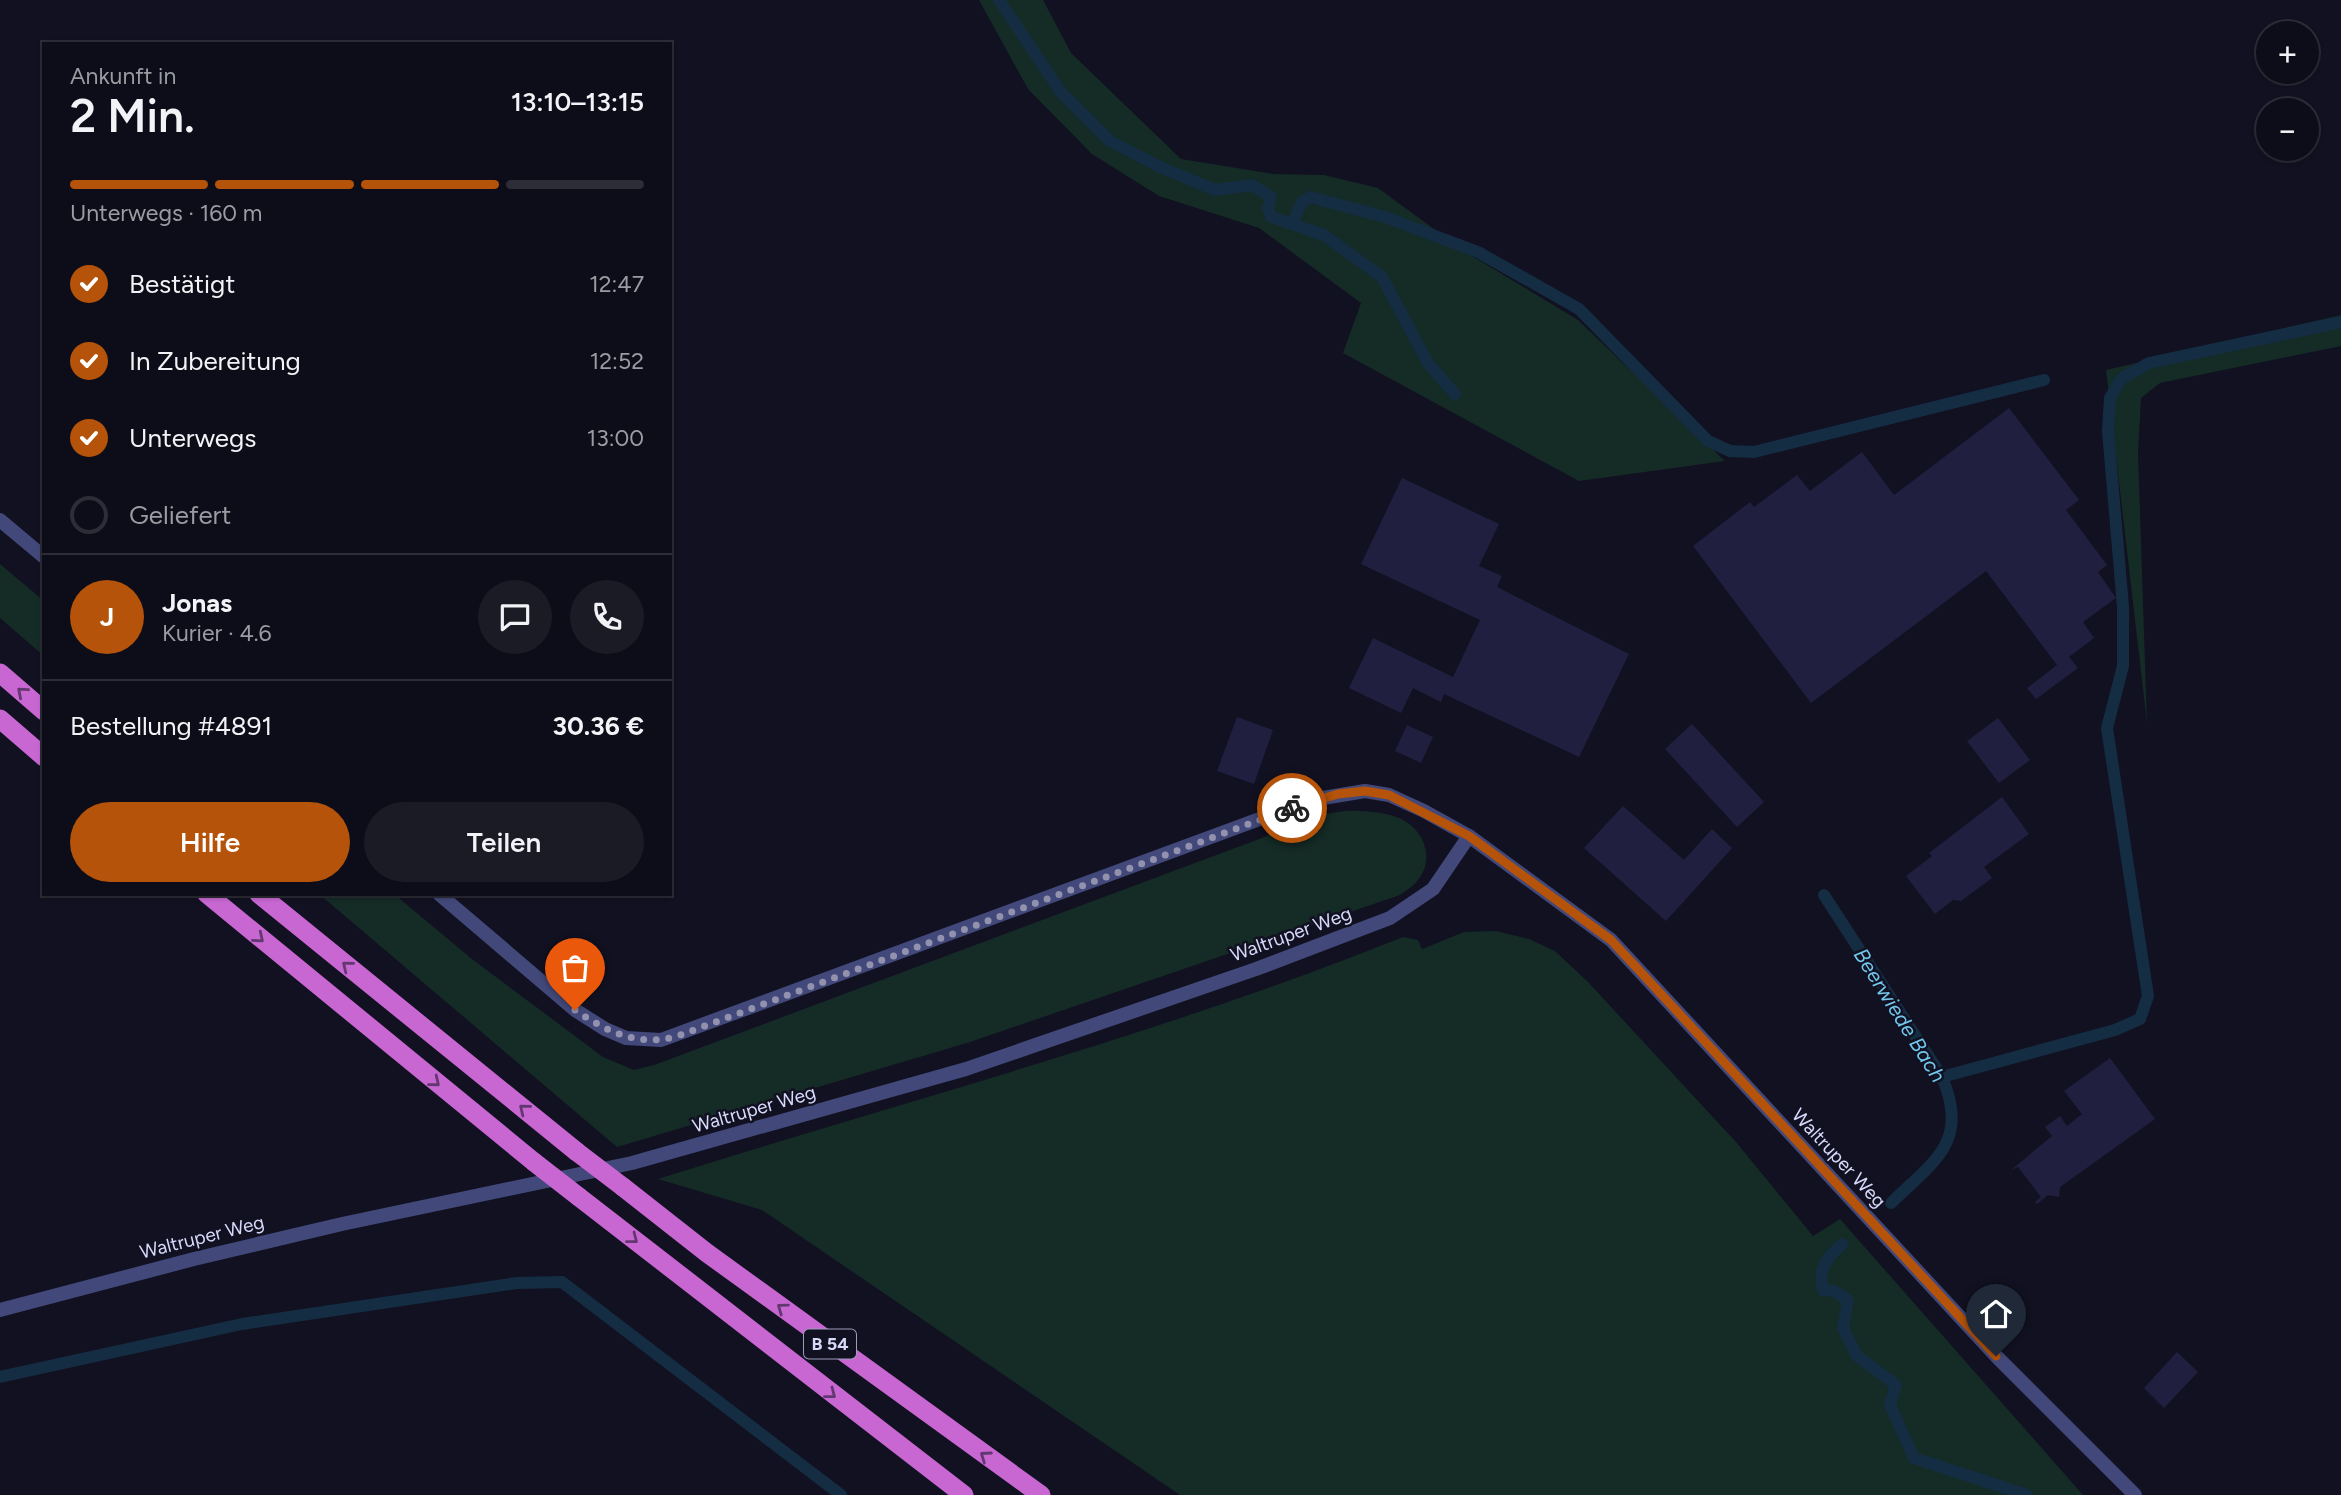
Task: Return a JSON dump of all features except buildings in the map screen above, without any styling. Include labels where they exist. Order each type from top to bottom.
[{"type":"highway","points":[[0,673],[42,709]]},
{"type":"highway","points":[[0,719],[42,755]]},
{"type":"highway","name":"B 54","points":[[209,896],[534,1162],[964,1495]]},
{"type":"highway","name":"B 54","points":[[261,896],[577,1152],[751,1286],[1041,1495]]},
{"type":"street","points":[[0,520],[42,555]]},
{"type":"street","name":"Waltruper Weg","points":[[441,896],[585,1017],[626,1038],[661,1040],[1311,800],[1365,791],[1389,795],[1469,836],[1611,940],[1996,1356],[2135,1495]]},
{"type":"street","name":"Waltruper Weg","points":[[0,1310],[194,1259],[342,1224],[521,1189],[632,1163],[966,1069],[1256,969],[1390,918],[1433,888],[1469,836]]},
{"type":"green space","points":[[979,0],[1043,0],[1071,53],[1181,159],[1273,174],[1324,175],[1378,188],[1464,251],[1578,320],[1725,461],[1579,481],[1343,353],[1361,303],[1259,228],[1159,196],[1092,154],[1028,89]]},
{"type":"green space","points":[[2341,315],[2341,346],[2160,383],[2141,398],[2138,453],[2147,723],[2106,370]]},
{"type":"green space","points":[[0,564],[42,599],[42,654],[0,618]]},
{"type":"green space","points":[[1366,811],[1386,814],[1408,823],[1421,837],[1424,845],[1426,864],[1423,873],[1400,895],[970,1042],[617,1147],[321,896],[396,896],[472,959],[603,1057],[634,1070],[654,1065],[1326,814]]},
{"type":"green space","points":[[1496,931],[1529,939],[1555,951],[1588,982],[1736,1142],[1813,1236],[1840,1219],[2083,1495],[1180,1495],[762,1210],[658,1179],[1126,1036],[1219,1005],[1403,937],[1418,940],[1422,949],[1464,932]]},
{"type":"waterway","name":"Beerwiede Bach","points":[[999,0],[1060,91],[1110,141],[1160,167],[1215,190],[1252,185],[1271,197],[1268,208],[1271,217],[1324,235],[1382,277],[1428,363],[1455,394]]},
{"type":"waterway","points":[[1293,222],[1302,202],[1310,197],[1385,217],[1478,252],[1579,309],[1708,441],[1730,451],[1754,452],[2044,380]]},
{"type":"waterway","points":[[1942,1077],[2115,1030],[2140,1019],[2148,996],[2107,728],[2123,666],[2123,607],[2108,431],[2110,398],[2121,379],[2149,363],[2341,322]]},
{"type":"waterway","name":"Beerwiede Bach","points":[[1824,895],[1942,1077],[1950,1099],[1950,1134],[1943,1149],[1921,1175],[1891,1203]]},
{"type":"waterway","name":"Beerwiede Bach","points":[[1842,1244],[1822,1270],[1823,1290],[1834,1291],[1848,1300],[1843,1328],[1857,1356],[1896,1385],[1890,1405],[1914,1458],[2027,1495]]},
{"type":"waterway","points":[[0,1377],[242,1324],[517,1283],[562,1282],[841,1495]]},
{"type":"way so far","points":[[575,1010],[605,1030],[626,1038],[647,1041],[675,1037],[1292,808]]},
{"type":"route","points":[[1292,808],[1311,800],[1338,794],[1365,791],[1389,795],[1469,836],[1611,940],[1996,1356]]}]
